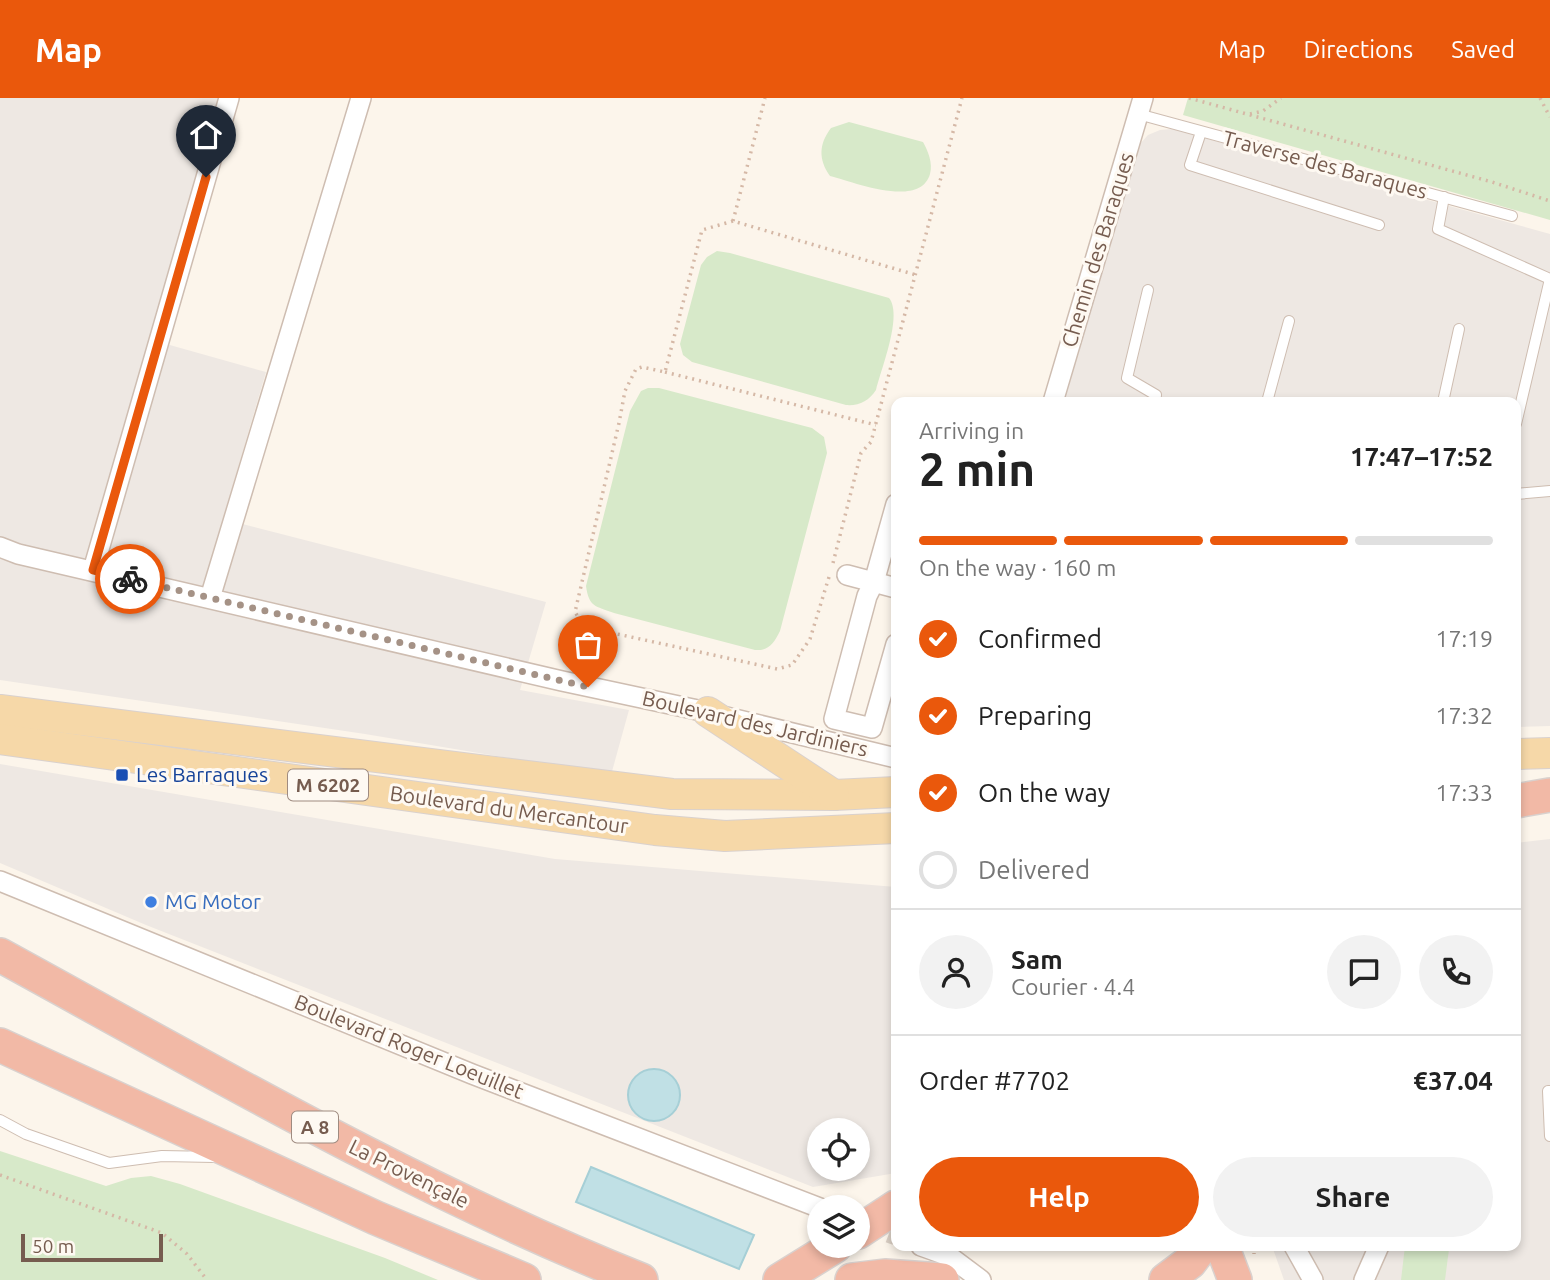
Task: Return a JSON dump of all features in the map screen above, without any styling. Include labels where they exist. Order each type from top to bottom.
[{"type":"highway","points":[[1521,800],[1550,795]]},
{"type":"highway","name":"La Provençale","points":[[0,955],[397,1170],[593,1261],[641,1280]]},
{"type":"highway","points":[[0,1045],[376,1218],[524,1280]]},
{"type":"highway","points":[[870,1224],[891,1211]]},
{"type":"highway","points":[[870,1235],[891,1224]]},
{"type":"highway","points":[[1166,1280],[1190,1262],[1198,1251]]},
{"type":"highway","points":[[1224,1251],[1235,1280]]},
{"type":"highway","points":[[790,1274],[816,1258]]},
{"type":"highway","points":[[790,1274],[822,1258]]},
{"type":"highway","points":[[852,1280],[885,1276],[942,1280]]},
{"type":"main road","name":"Boulevard du Mercantour","points":[[0,710],[672,794],[891,793]]},
{"type":"main road","points":[[708,712],[834,795]]},
{"type":"main road","name":"Boulevard du Mercantour","points":[[0,739],[655,830],[725,836],[891,828]]},
{"type":"main road","points":[[1521,754],[1550,753]]},
{"type":"main road","points":[[1521,784],[1550,782]]},
{"type":"street","points":[[93,570],[229,98]]},
{"type":"street","points":[[210,598],[361,98]]},
{"type":"street","name":"Chemin des Baraques","points":[[1054,397],[1141,106]]},
{"type":"street","points":[[891,522],[874,582],[867,596],[834,719],[872,728],[891,662]]},
{"type":"street","name":"Boulevard des Jardiniers","points":[[0,547],[18,554],[562,681],[708,712],[891,757]]},
{"type":"street","points":[[846,575],[891,587]]},
{"type":"street","name":"Boulevard Roger Loeuillet","points":[[0,881],[472,1074],[807,1203]]},
{"type":"street","points":[[936,1251],[949,1256],[981,1280]]},
{"type":"street","points":[[1297,1251],[1313,1280]]},
{"type":"street","points":[[1364,1280],[1377,1251]]},
{"type":"lane","name":"Traverse des Baraques","points":[[1141,106],[1201,132],[1512,216]]},
{"type":"lane","points":[[1201,132],[1190,165],[1380,225]]},
{"type":"lane","points":[[1444,197],[1438,229],[1550,279],[1521,403]]},
{"type":"lane","points":[[1148,290],[1126,378],[1156,397]]},
{"type":"lane","points":[[1268,397],[1289,321]]},
{"type":"lane","points":[[1444,397],[1459,328]]},
{"type":"lane","points":[[1521,494],[1550,491]]},
{"type":"lane","points":[[1550,1091],[1550,1136]]},
{"type":"lane","points":[[0,1120],[26,1134],[109,1163],[162,1156],[246,1158]]},
{"type":"path","points":[[733,221],[765,98]]},
{"type":"path","points":[[876,425],[665,372],[642,367],[636,369],[625,391],[620,423],[575,612],[582,623],[590,628],[776,669],[792,665],[810,639],[861,453],[871,442],[876,425],[916,275],[962,98]]},
{"type":"path","points":[[1189,98],[1492,182],[1550,201]]},
{"type":"path","points":[[1248,115],[1263,111],[1281,98]]},
{"type":"path","points":[[1540,98],[1550,117]]},
{"type":"path","points":[[665,372],[702,230],[733,221],[916,275]]},
{"type":"path","points":[[0,1175],[162,1233],[187,1254],[207,1280]]},
{"type":"shaded area","points":[[0,98],[221,98],[152,340],[266,372],[223,519],[546,602],[520,690],[629,710],[611,775],[365,734],[0,680]]},
{"type":"shaded area","points":[[1172,129],[1550,234],[1550,726],[1521,727],[1521,397],[1064,397],[1139,145],[1148,135]]},
{"type":"shaded area","points":[[0,764],[555,859],[891,887],[891,1174],[870,1177],[870,1118],[807,1118],[807,1181],[849,1181],[813,1187],[146,925],[0,863]]},
{"type":"shaded area","points":[[1550,839],[1550,1280],[1284,1280],[1274,1251],[1521,1251],[1521,842]]},
{"type":"green space","points":[[1188,98],[1550,98],[1550,220],[1183,115]]},
{"type":"green space","points":[[849,122],[923,142],[931,166],[924,184],[914,190],[900,192],[830,176],[823,164],[821,152],[824,140],[831,128]]},
{"type":"green space","points":[[717,251],[889,298],[893,306],[892,329],[876,390],[870,397],[859,404],[846,405],[692,362],[683,355],[680,344],[701,265]]},
{"type":"green space","points":[[659,388],[812,428],[824,437],[827,453],[780,631],[767,648],[755,650],[614,613],[598,607],[589,598],[586,586],[630,411],[641,391]]},
{"type":"green space","points":[[0,1151],[106,1186],[131,1178],[151,1176],[180,1184],[385,1258],[438,1280],[0,1280]]},
{"type":"green space","points":[[1404,1251],[1449,1251],[1445,1280],[1401,1280]]},
{"type":"water","points":[[654,1069],[664,1071],[672,1077],[678,1085],[678,1105],[672,1113],[664,1119],[654,1121],[644,1119],[636,1113],[630,1105],[628,1095],[630,1085],[636,1077],[644,1071]]},
{"type":"water","points":[[591,1167],[754,1235],[739,1269],[576,1202]]},
{"type":"tunnel","points":[[870,1226],[891,1234]]},
{"type":"way so far","points":[[130,579],[588,687]]},
{"type":"place","name":"Les Barraques","points":[[122,775]]},
{"type":"place","name":"MG Motor","points":[[151,902]]},
{"type":"route","points":[[130,579],[93,570],[206,177]]}]
